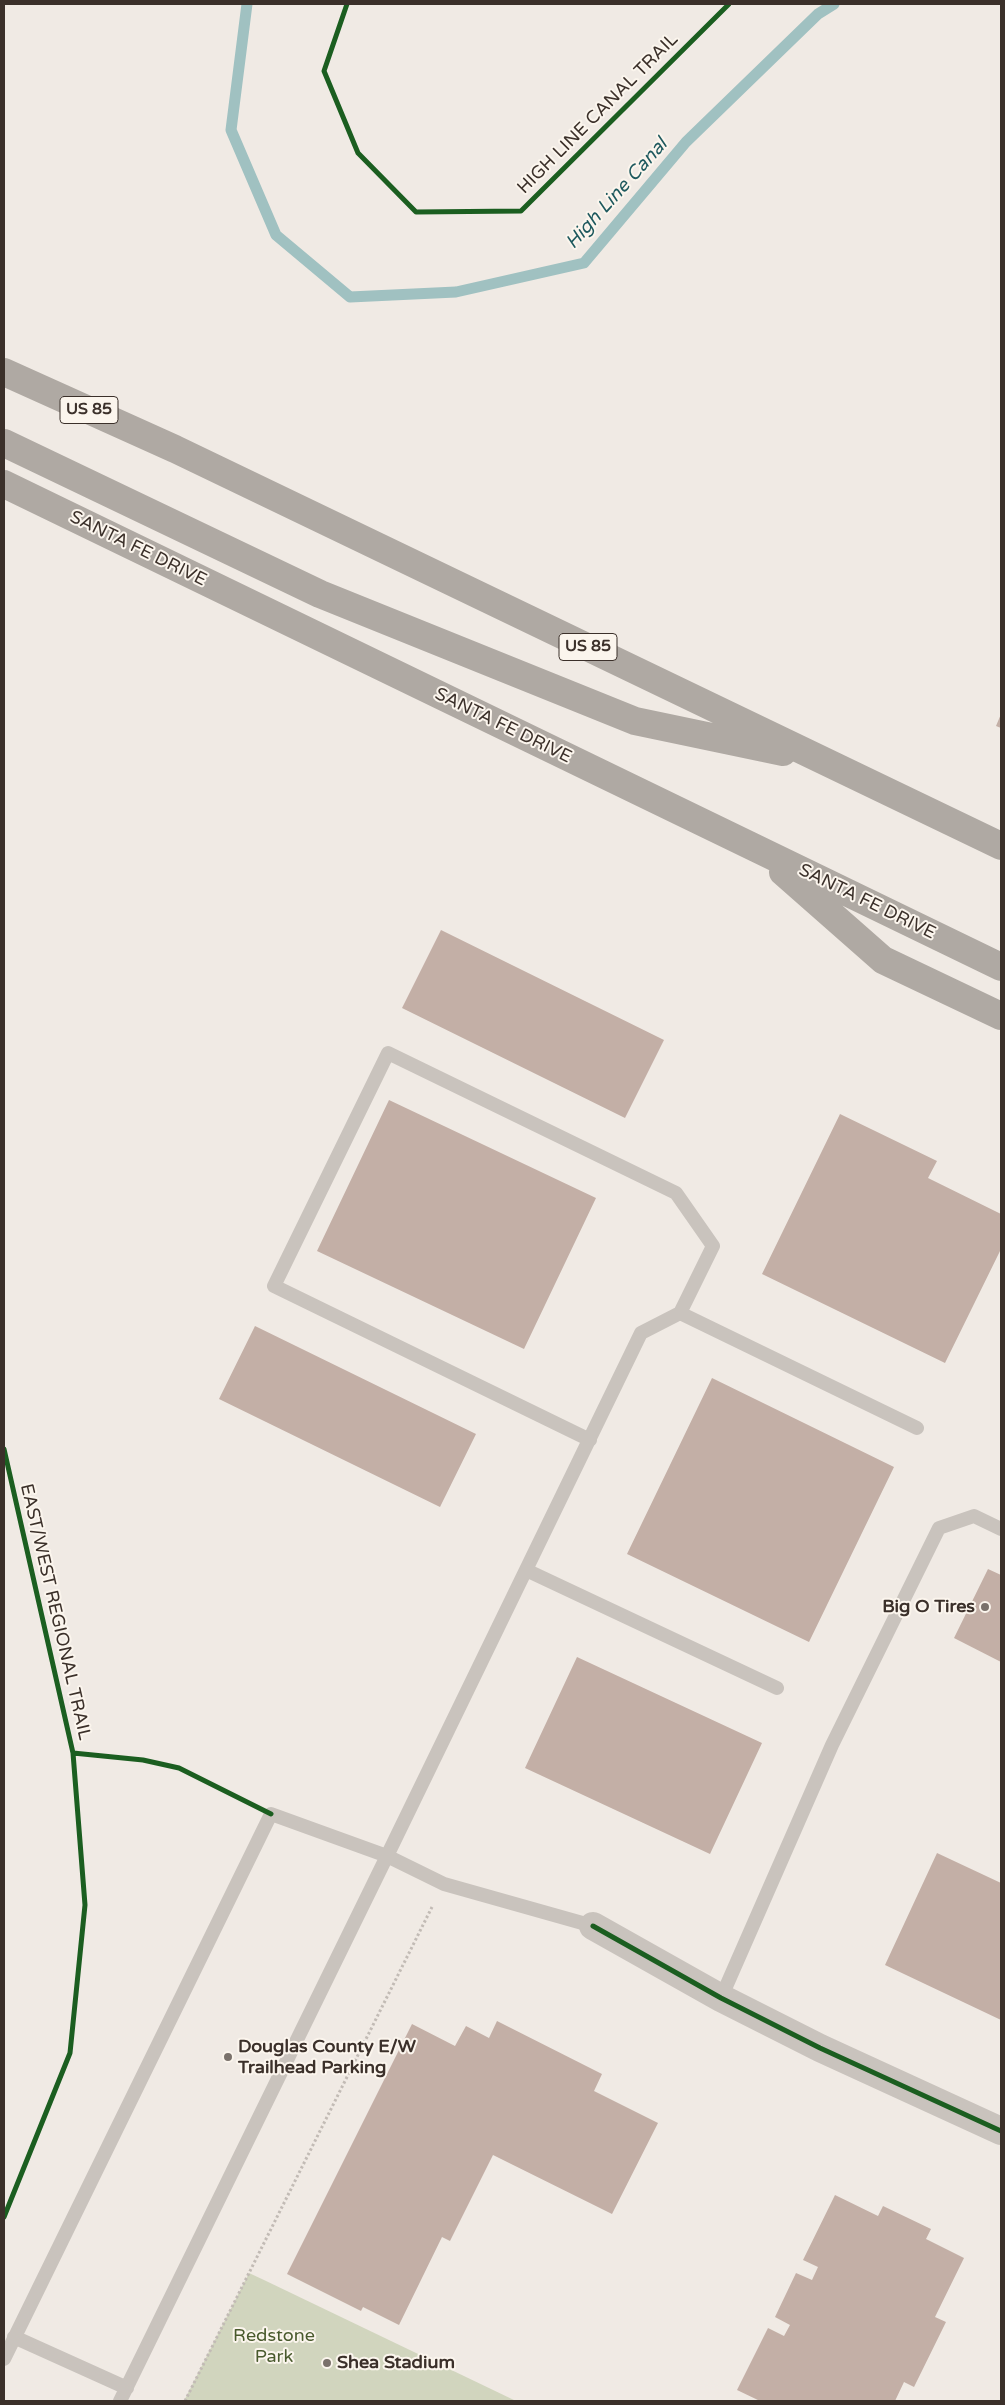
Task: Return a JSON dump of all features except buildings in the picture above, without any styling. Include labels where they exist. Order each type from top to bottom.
[{"type":"highway","name":"US 85","points":[[4,372],[175,449],[1001,846]]},
{"type":"highway","points":[[4,443],[320,594],[635,721],[825,762]]},
{"type":"highway","name":"SANTA FE DRIVE","points":[[4,484],[1001,967]]},
{"type":"highway","points":[[755,848],[883,960],[1001,1016]]},
{"type":"street","points":[[593,1926],[721,1998],[820,2048],[1001,2131]]},
{"type":"lane","points":[[120,2401],[590,1440],[641,1333],[680,1313],[713,1246],[676,1193],[388,1053],[274,1286],[590,1440]]},
{"type":"lane","points":[[680,1313],[917,1428]]},
{"type":"lane","points":[[721,1998],[832,1745],[939,1528],[974,1516],[1001,1529]]},
{"type":"lane","points":[[526,1570],[777,1688]]},
{"type":"lane","points":[[4,2359],[271,1814],[387,1856],[444,1884],[593,1926]]},
{"type":"lane","points":[[14,2337],[127,2388]]},
{"type":"path","points":[[185,2401],[444,1884]]},
{"type":"green space","name":"Shea Stadium","points":[[249,2273],[264,2280],[516,2401],[184,2401]]},
{"type":"waterway","name":"High Line Canal","points":[[247,4],[231,130],[276,235],[350,297],[456,292],[584,263],[686,142],[818,14],[834,4]]},
{"type":"cycle path","name":"HIGH LINE CANAL TRAIL","points":[[347,4],[324,71],[358,153],[416,212],[521,211],[729,4]]},
{"type":"cycle path","name":"EAST/WEST REGIONAL TRAIL","points":[[4,1449],[73,1753],[85,1905],[70,2053],[4,2217]]},
{"type":"cycle path","points":[[73,1753],[143,1760],[179,1768],[271,1814]]},
{"type":"cycle path","points":[[593,1926],[721,1998],[820,2048],[1001,2131]]},
{"type":"place","name":"Big O Tires","points":[[985,1607]]},
{"type":"place","name":"Douglas County E/W Trailhead Parking","points":[[228,2057]]},
{"type":"place","name":"Shea Stadium","points":[[327,2363]]},
{"type":"park label","name":"Redstone Park","points":[[274,2346]]}]
